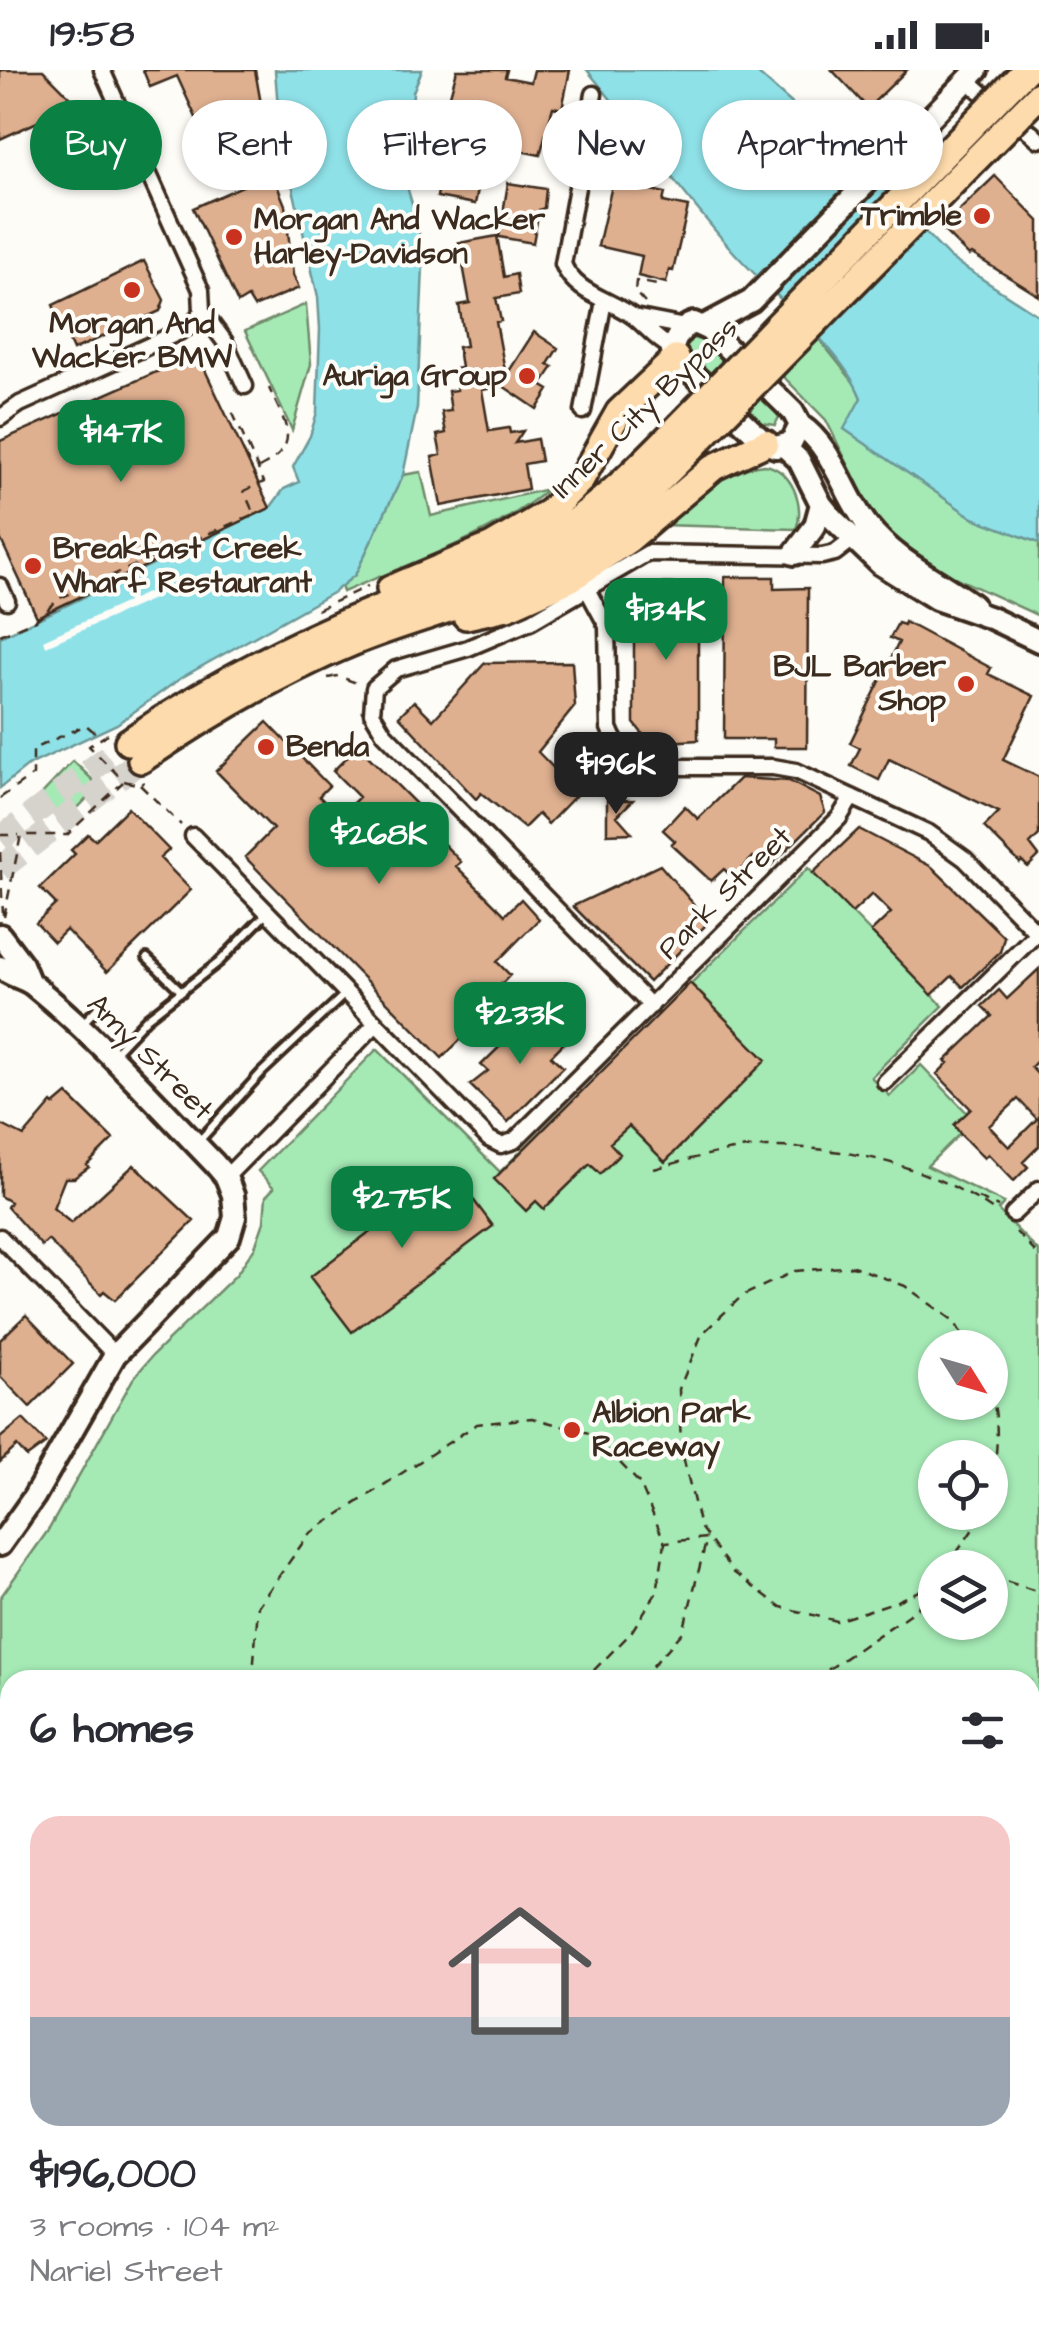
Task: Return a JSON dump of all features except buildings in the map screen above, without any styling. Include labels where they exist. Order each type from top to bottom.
[{"type":"highway","name":"Inner City Bypass","points":[[136,762],[223,707],[294,669],[356,641],[514,584],[591,540],[642,499],[704,418],[1026,70]]},
{"type":"highway","name":"Inner City Bypass","points":[[136,762],[226,679],[350,620],[483,573],[542,542],[615,490],[704,418],[1039,95]]},
{"type":"highway","points":[[350,620],[380,593],[492,546],[549,512],[580,481],[619,412],[674,353]]},
{"type":"highway","points":[[446,610],[471,617],[550,589],[628,540],[714,468],[774,444]]},
{"type":"street","points":[[102,70],[201,290],[202,311],[225,342],[245,386]]},
{"type":"street","points":[[732,352],[751,301],[972,75],[990,102],[1039,140]]},
{"type":"street","points":[[594,94],[562,254],[566,273],[634,317],[774,444],[799,460],[822,504],[861,533]]},
{"type":"street","points":[[582,411],[604,301]]},
{"type":"street","points":[[674,353],[694,326],[751,301]]},
{"type":"street","points":[[0,418],[20,404],[177,333],[193,324],[202,311]]},
{"type":"street","points":[[634,317],[694,326],[732,352],[793,412],[800,425],[819,441],[846,492],[861,533],[890,572],[920,591],[1039,641]]},
{"type":"street","points":[[0,408],[20,404]]},
{"type":"street","points":[[774,444],[796,437],[800,425]]},
{"type":"street","points":[[794,554],[815,526],[822,504]]},
{"type":"street","points":[[650,1006],[384,733],[372,713],[370,688],[390,672],[500,636],[648,553],[829,555],[861,533]]},
{"type":"street","points":[[0,586],[7,601]]},
{"type":"street","points":[[588,590],[607,626],[609,728],[634,762],[648,767],[784,768],[929,833],[953,850],[1038,934],[884,1082]]},
{"type":"street","name":"Park Street","points":[[376,1024],[489,1140],[501,1145],[514,1140],[840,818],[852,797]]},
{"type":"street","points":[[0,1545],[34,1497],[115,1354],[228,1237],[235,1204],[226,1177],[376,1024],[193,836]]},
{"type":"street","name":"Amy Street","points":[[0,935],[22,964],[29,981]]},
{"type":"street","name":"Amy Street","points":[[0,967],[29,981],[79,1027],[226,1177]]},
{"type":"street","points":[[1006,1216],[1039,1189]]},
{"type":"street","points":[[0,1237],[115,1354]]},
{"type":"lane","points":[[110,1058],[147,1018],[219,962],[268,912]]},
{"type":"lane","points":[[148,958],[182,992]]},
{"type":"lane","points":[[196,1145],[262,1072],[347,992]]},
{"type":"lane","points":[[79,1027],[102,1003]]},
{"type":"path","points":[[648,304],[635,292],[636,281],[657,286]]},
{"type":"path","points":[[257,468],[288,444],[289,434],[269,388]]},
{"type":"path","points":[[0,635],[36,620],[60,598],[254,514],[244,492],[264,482],[230,407]]},
{"type":"path","points":[[317,682],[338,676],[370,688]]},
{"type":"path","points":[[0,798],[33,775],[33,749],[86,725],[101,738],[89,746],[124,781],[67,834],[0,835]]},
{"type":"path","points":[[136,762],[193,836]]},
{"type":"path","points":[[0,852],[0,905],[4,919],[21,835]]},
{"type":"path","points":[[654,1170],[710,1154],[774,1146],[890,1162],[972,1195],[1006,1216],[1039,1256]]},
{"type":"path","points":[[918,1591],[836,1622],[781,1607],[733,1572],[700,1527],[681,1448],[678,1388],[702,1334],[742,1296],[795,1271],[853,1266],[905,1286],[954,1321],[959,1330]]},
{"type":"path","points":[[253,1670],[258,1606],[309,1534],[477,1424],[532,1418],[594,1434],[640,1484],[665,1542],[657,1592],[630,1634],[594,1670]]},
{"type":"path","points":[[665,1542],[707,1538]]},
{"type":"path","points":[[649,1670],[683,1632],[707,1538]]},
{"type":"path","points":[[1008,1582],[1039,1592]]},
{"type":"path","points":[[828,1670],[918,1608]]},
{"type":"green space","points":[[306,304],[311,364],[292,430],[245,331]]},
{"type":"green space","points":[[815,334],[855,384],[861,398],[845,429],[973,518],[1039,543],[1039,616],[954,577],[897,541],[870,509],[826,420],[778,371]]},
{"type":"green space","points":[[692,338],[701,340],[775,411],[779,417],[775,425],[763,423],[689,353],[686,344]]},
{"type":"green space","points":[[765,465],[782,473],[794,489],[799,509],[796,529],[662,525],[722,479]]},
{"type":"green space","points":[[421,472],[431,516],[548,489],[477,535],[343,592],[341,586],[355,575],[403,475]]},
{"type":"green space","points":[[73,761],[99,786],[65,821],[39,797]]},
{"type":"green space","name":"Albion Park Raceway","points":[[808,868],[943,1006],[871,1077],[890,1096],[921,1065],[974,1120],[927,1166],[1004,1203],[998,1210],[1039,1252],[1039,1670],[0,1670],[0,1598],[49,1529],[133,1379],[236,1275],[255,1247],[264,1222],[266,1196],[274,1188],[258,1171],[377,1049],[500,1172]]},
{"type":"water","points":[[275,70],[422,70],[413,100],[347,100],[347,190],[408,190],[417,220],[423,266],[417,408],[403,475],[355,575],[334,592],[181,678],[117,724],[29,765],[0,788],[0,637],[270,508],[284,489],[299,482],[293,467],[310,436],[317,412],[320,329],[318,297],[293,190],[327,190],[327,100],[277,100]]},
{"type":"water","points":[[587,70],[754,70],[788,100],[702,100],[702,190],[884,190],[950,258],[1039,316],[1039,543],[973,518],[844,429],[861,398],[851,378],[821,340],[731,249],[682,190],[682,100],[611,100]]},
{"type":"pier","points":[[134,572],[133,599],[149,592],[153,599],[46,646],[43,640],[127,602],[129,574]]},
{"type":"tunnel","points":[[0,839],[128,742]]},
{"type":"tunnel","points":[[0,869],[141,760]]},
{"type":"place","name":"Trimble","points":[[982,216]]},
{"type":"place","name":"Morgan And Wacker Harley-Davidson","points":[[234,237]]},
{"type":"place","name":"Morgan And Wacker BMW","points":[[132,290]]},
{"type":"place","name":"Auriga Group","points":[[527,376]]},
{"type":"place","name":"Breakfast Creek Wharf Restaurant","points":[[33,566]]},
{"type":"place","name":"BJL Barber Shop","points":[[966,684]]},
{"type":"place","name":"Benda","points":[[266,747]]},
{"type":"place","name":"Albion Park Raceway","points":[[572,1430]]}]
